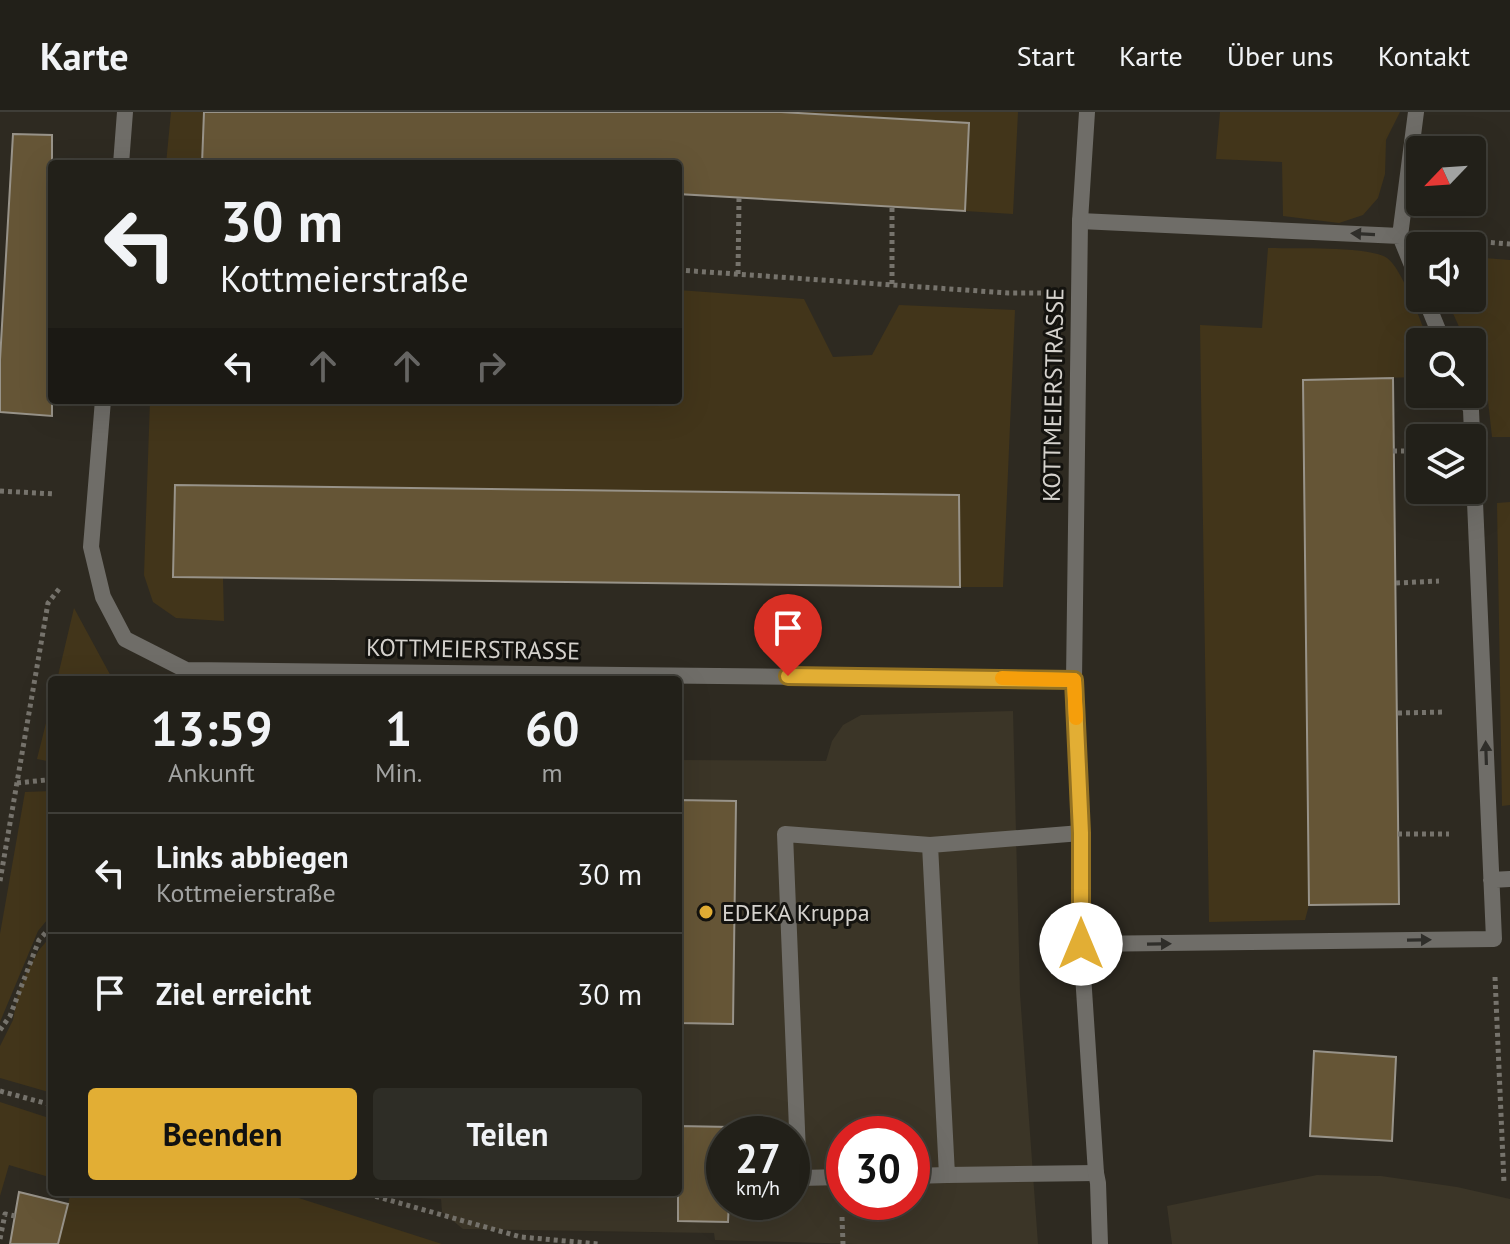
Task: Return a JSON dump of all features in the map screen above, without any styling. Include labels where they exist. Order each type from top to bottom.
[{"type":"street","points":[[121,160],[125,112]]},
{"type":"street","name":"KOTTMEIERSTRASSE","points":[[1087,112],[1078,292],[1074,680],[1081,833],[1081,944],[1100,1244]]},
{"type":"street","points":[[1406,251],[1400,236],[1416,112]]},
{"type":"street","points":[[1080,221],[1400,236]]},
{"type":"street","name":"KOTTMEIERSTRASSE","points":[[103,404],[91,547],[103,597],[125,639],[186,670],[1074,680]]},
{"type":"street","points":[[1081,944],[1494,939],[1470,408]]},
{"type":"street","points":[[826,1177],[799,1178],[785,834],[930,845],[1081,833]]},
{"type":"street","points":[[930,845],[947,1175]]},
{"type":"street","points":[[1491,880],[1510,879]]},
{"type":"street","points":[[930,1175],[1096,1173]]},
{"type":"path","points":[[738,274],[739,198]]},
{"type":"path","points":[[892,207],[892,284]]},
{"type":"path","points":[[1400,236],[1510,244]]},
{"type":"path","points":[[682,270],[1008,293],[1078,292]]},
{"type":"path","points":[[1393,451],[1406,451]]},
{"type":"path","points":[[0,491],[96,496]]},
{"type":"path","points":[[0,881],[48,603],[91,547]]},
{"type":"path","points":[[17,783],[48,780]]},
{"type":"path","points":[[1398,834],[1489,833]]},
{"type":"path","points":[[0,1030],[10,1016],[39,940],[48,930]]},
{"type":"path","points":[[1494,971],[1504,1183]]},
{"type":"path","points":[[0,1091],[48,1104]]},
{"type":"path","points":[[374,1196],[521,1237],[599,1244]]},
{"type":"path","points":[[0,1239],[5,1214],[15,1216]]},
{"type":"shaded area","points":[[171,112],[204,112],[202,160],[166,160]]},
{"type":"shaded area","points":[[781,112],[1018,112],[1013,214],[965,211],[969,123]]},
{"type":"shaded area","points":[[1220,112],[1400,112],[1386,140],[1385,174],[1378,198],[1363,215],[1339,223],[1283,216],[1282,162],[1216,159]]},
{"type":"shaded area","points":[[1268,248],[1348,250],[1387,258],[1406,286],[1406,312],[1417,312],[1423,328],[1406,328],[1406,377],[1303,380],[1309,905],[1305,920],[1209,922],[1200,325],[1262,328]]},
{"type":"shaded area","points":[[1486,258],[1510,260],[1510,437],[1492,437],[1486,390],[1486,328],[1460,328],[1452,312],[1486,312]]},
{"type":"shaded area","points":[[682,290],[804,299],[833,357],[872,355],[899,305],[1015,310],[1003,587],[960,587],[958,495],[175,485],[173,576],[223,577],[224,621],[176,618],[153,602],[144,575],[150,404],[682,404]]},
{"type":"shaded area","points":[[1510,502],[1510,805],[1502,806],[1497,503]]},
{"type":"shaded area","points":[[74,608],[111,676],[58,676]]},
{"type":"shaded area","points":[[1013,711],[1020,994],[1038,1244],[857,1244],[715,1240],[714,1233],[463,1229],[442,1212],[441,1199],[374,1196],[682,1196],[682,760],[826,761],[832,741],[843,725],[861,715]]},
{"type":"shaded area","points":[[48,715],[48,761],[37,759]]},
{"type":"shaded area","points":[[48,791],[48,919],[38,931],[0,1022],[0,934],[25,792]]},
{"type":"shaded area","points":[[48,940],[48,1092],[0,1078],[0,1046],[13,1020],[27,971]]},
{"type":"shaded area","points":[[0,1102],[48,1118],[48,1177],[9,1165],[0,1196]]},
{"type":"shaded area","points":[[1317,1175],[1381,1176],[1457,1187],[1510,1199],[1510,1244],[1172,1244],[1167,1206]]},
{"type":"shaded area","points":[[70,1196],[292,1196],[442,1244],[58,1244]]},
{"type":"building","points":[[204,112],[781,112],[969,123],[965,211],[682,194],[682,160],[202,160]]},
{"type":"building","points":[[13,134],[52,135],[52,160],[48,160],[48,404],[52,404],[52,416],[0,412],[0,360]]},
{"type":"building","points":[[1393,378],[1399,904],[1309,905],[1303,380]]},
{"type":"building","points":[[175,485],[959,495],[960,587],[173,577]]},
{"type":"building","points":[[682,800],[736,801],[733,1024],[682,1023]]},
{"type":"building","points":[[1314,1051],[1396,1057],[1392,1141],[1310,1136]]},
{"type":"building","points":[[682,1126],[706,1127],[706,1220],[728,1222],[678,1221],[678,1196],[682,1196]]},
{"type":"building","points":[[19,1192],[68,1204],[58,1244],[10,1244]]},
{"type":"slow traffic","points":[[1002,678],[1074,680],[1076,718]]},
{"type":"place","name":"EDEKA Kruppa","points":[[706,912]]},
{"type":"route","points":[[788,676],[1074,680],[1081,833],[1081,944]]}]
